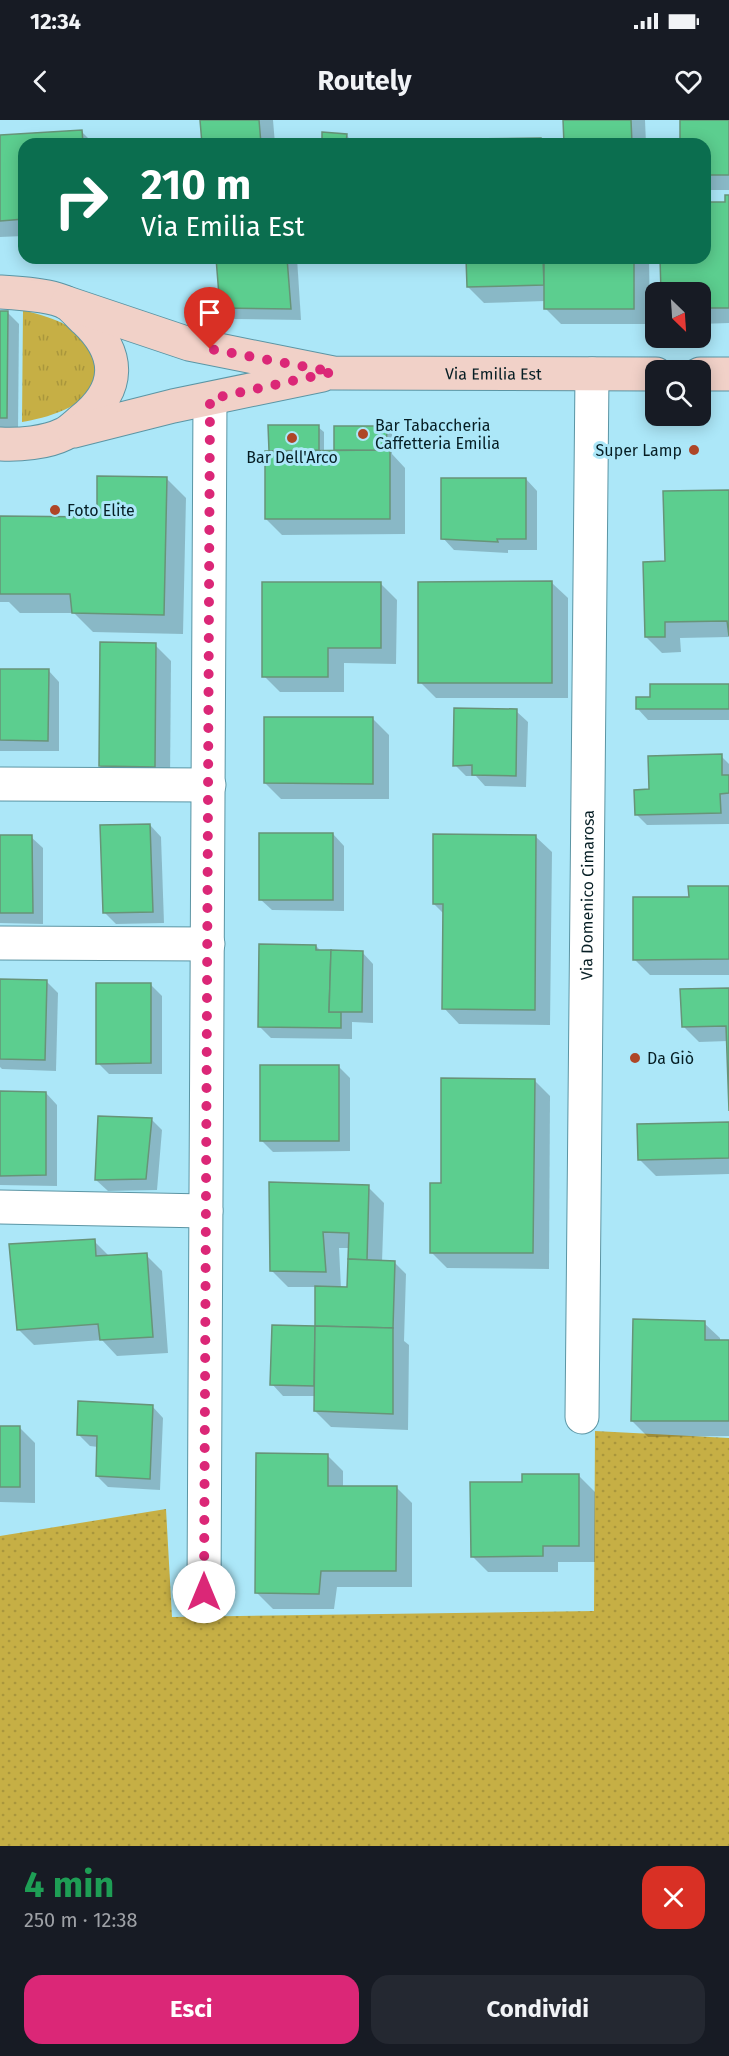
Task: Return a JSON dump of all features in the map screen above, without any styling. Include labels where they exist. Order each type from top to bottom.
[{"type":"main road","name":"Via Emilia Est","points":[[0,292],[32,295],[67,303],[189,344],[333,372],[645,374]]},
{"type":"main road","name":"Via Emilia Est","points":[[64,434],[97,408],[109,387],[112,368],[108,348],[98,332],[67,303]]},
{"type":"main road","name":"Via Emilia Est","points":[[0,444],[33,442],[333,372]]},
{"type":"main road","points":[[711,374],[729,374]]},
{"type":"street","name":"Via Domenico Cimarosa","points":[[582,1417],[592,374]]},
{"type":"street","points":[[204,1592],[210,399]]},
{"type":"street","points":[[0,784],[209,785]]},
{"type":"street","points":[[0,943],[208,944]]},
{"type":"street","points":[[0,1207],[206,1211]]},
{"type":"green space","points":[[23,310],[57,321],[80,336],[96,356],[96,371],[90,390],[74,405],[42,418],[22,422]]},
{"type":"green space","points":[[595,1431],[729,1438],[729,1846],[0,1846],[0,1536],[166,1509],[172,1617],[594,1611]]},
{"type":"building","points":[[200,120],[259,120],[260,138],[202,138]]},
{"type":"building","points":[[563,120],[631,120],[632,138],[564,138]]},
{"type":"building","points":[[680,120],[729,120],[729,175],[711,175],[711,138],[680,138]]},
{"type":"building","points":[[82,130],[83,138],[18,138],[18,220],[0,221],[0,135]]},
{"type":"building","points":[[322,132],[347,134],[347,138],[322,138]]},
{"type":"building","points":[[725,195],[729,195],[729,308],[711,308],[711,282],[661,282],[660,264],[711,264],[711,202],[725,202]]},
{"type":"building","points":[[216,264],[287,264],[291,309],[220,308]]},
{"type":"building","points":[[466,264],[543,264],[544,285],[467,287]]},
{"type":"building","points":[[544,264],[634,264],[634,309],[544,309]]},
{"type":"building","points":[[0,311],[8,311],[7,418],[0,418]]},
{"type":"building","points":[[268,425],[319,425],[319,450],[269,451]]},
{"type":"building","points":[[334,426],[387,426],[386,451],[334,450]]},
{"type":"building","points":[[390,450],[390,519],[265,519],[265,451]]},
{"type":"building","points":[[97,476],[167,477],[164,615],[72,613],[70,594],[0,594],[0,516],[97,517]]},
{"type":"building","points":[[441,478],[526,478],[526,539],[497,539],[498,542],[441,539]]},
{"type":"building","points":[[729,490],[729,636],[727,621],[665,622],[665,637],[645,637],[643,562],[665,561],[663,491]]},
{"type":"building","points":[[552,581],[552,683],[418,683],[418,582]]},
{"type":"building","points":[[262,582],[381,582],[381,648],[328,648],[328,677],[262,677]]},
{"type":"building","points":[[100,642],[156,643],[155,767],[99,766]]},
{"type":"building","points":[[0,669],[49,669],[48,741],[0,740]]},
{"type":"building","points":[[650,684],[729,684],[729,709],[636,709],[636,697],[650,697]]},
{"type":"building","points":[[454,708],[517,709],[516,776],[472,775],[472,765],[453,766]]},
{"type":"building","points":[[264,717],[373,717],[373,784],[264,783]]},
{"type":"building","points":[[722,754],[722,775],[729,775],[729,793],[720,794],[721,813],[635,815],[634,790],[649,789],[648,756]]},
{"type":"building","points":[[150,824],[153,912],[103,913],[100,825]]},
{"type":"building","points":[[259,833],[333,833],[333,900],[259,900]]},
{"type":"building","points":[[433,834],[536,835],[535,1010],[442,1009],[443,904],[433,904]]},
{"type":"building","points":[[0,835],[32,835],[33,913],[0,913]]},
{"type":"building","points":[[688,886],[729,886],[729,959],[633,960],[633,897],[689,897]]},
{"type":"building","points":[[259,944],[316,945],[316,950],[331,950],[329,1012],[341,1012],[341,1028],[258,1027]]},
{"type":"building","points":[[331,950],[363,951],[362,1012],[329,1012]]},
{"type":"building","points":[[0,979],[47,980],[45,1060],[0,1059]]},
{"type":"building","points":[[96,983],[151,983],[151,1063],[96,1064]]},
{"type":"building","points":[[729,988],[729,1111],[726,1026],[682,1027],[680,989]]},
{"type":"building","points":[[260,1065],[339,1065],[339,1141],[260,1141]]},
{"type":"building","points":[[441,1078],[535,1079],[533,1253],[430,1253],[430,1183],[441,1183]]},
{"type":"building","points":[[0,1091],[46,1092],[46,1175],[0,1176]]},
{"type":"building","points":[[98,1116],[152,1118],[146,1179],[95,1180]]},
{"type":"building","points":[[729,1122],[729,1158],[638,1160],[637,1124]]},
{"type":"building","points":[[269,1182],[369,1185],[367,1260],[348,1259],[349,1233],[323,1232],[326,1272],[270,1271]]},
{"type":"building","points":[[95,1239],[96,1256],[147,1253],[153,1337],[100,1340],[98,1324],[17,1330],[9,1244]]},
{"type":"building","points":[[348,1259],[395,1261],[393,1328],[315,1326],[315,1286],[347,1287]]},
{"type":"building","points":[[633,1319],[705,1321],[705,1340],[729,1340],[729,1421],[631,1421]]},
{"type":"building","points":[[272,1325],[315,1326],[314,1386],[270,1385]]},
{"type":"building","points":[[315,1326],[393,1328],[393,1414],[314,1411]]},
{"type":"building","points":[[78,1401],[153,1405],[150,1479],[96,1476],[97,1436],[77,1435]]},
{"type":"building","points":[[0,1426],[20,1426],[20,1487],[0,1487]]},
{"type":"building","points":[[256,1453],[328,1454],[328,1486],[397,1486],[396,1571],[321,1571],[319,1594],[255,1593]]},
{"type":"building","points":[[522,1474],[579,1474],[579,1546],[543,1546],[543,1556],[471,1557],[470,1482],[522,1482]]},
{"type":"place","name":"Bar Tabaccheria Caffetteria Emilia","points":[[363,434]]},
{"type":"place","name":"Bar Dell'Arco","points":[[292,438]]},
{"type":"place","name":"Super Lamp","points":[[694,450]]},
{"type":"place","name":"Foto Elite","points":[[55,510]]},
{"type":"place","name":"Da Giò","points":[[635,1058]]},
{"type":"route","points":[[204,1592],[210,399],[333,372],[210,349]]}]
